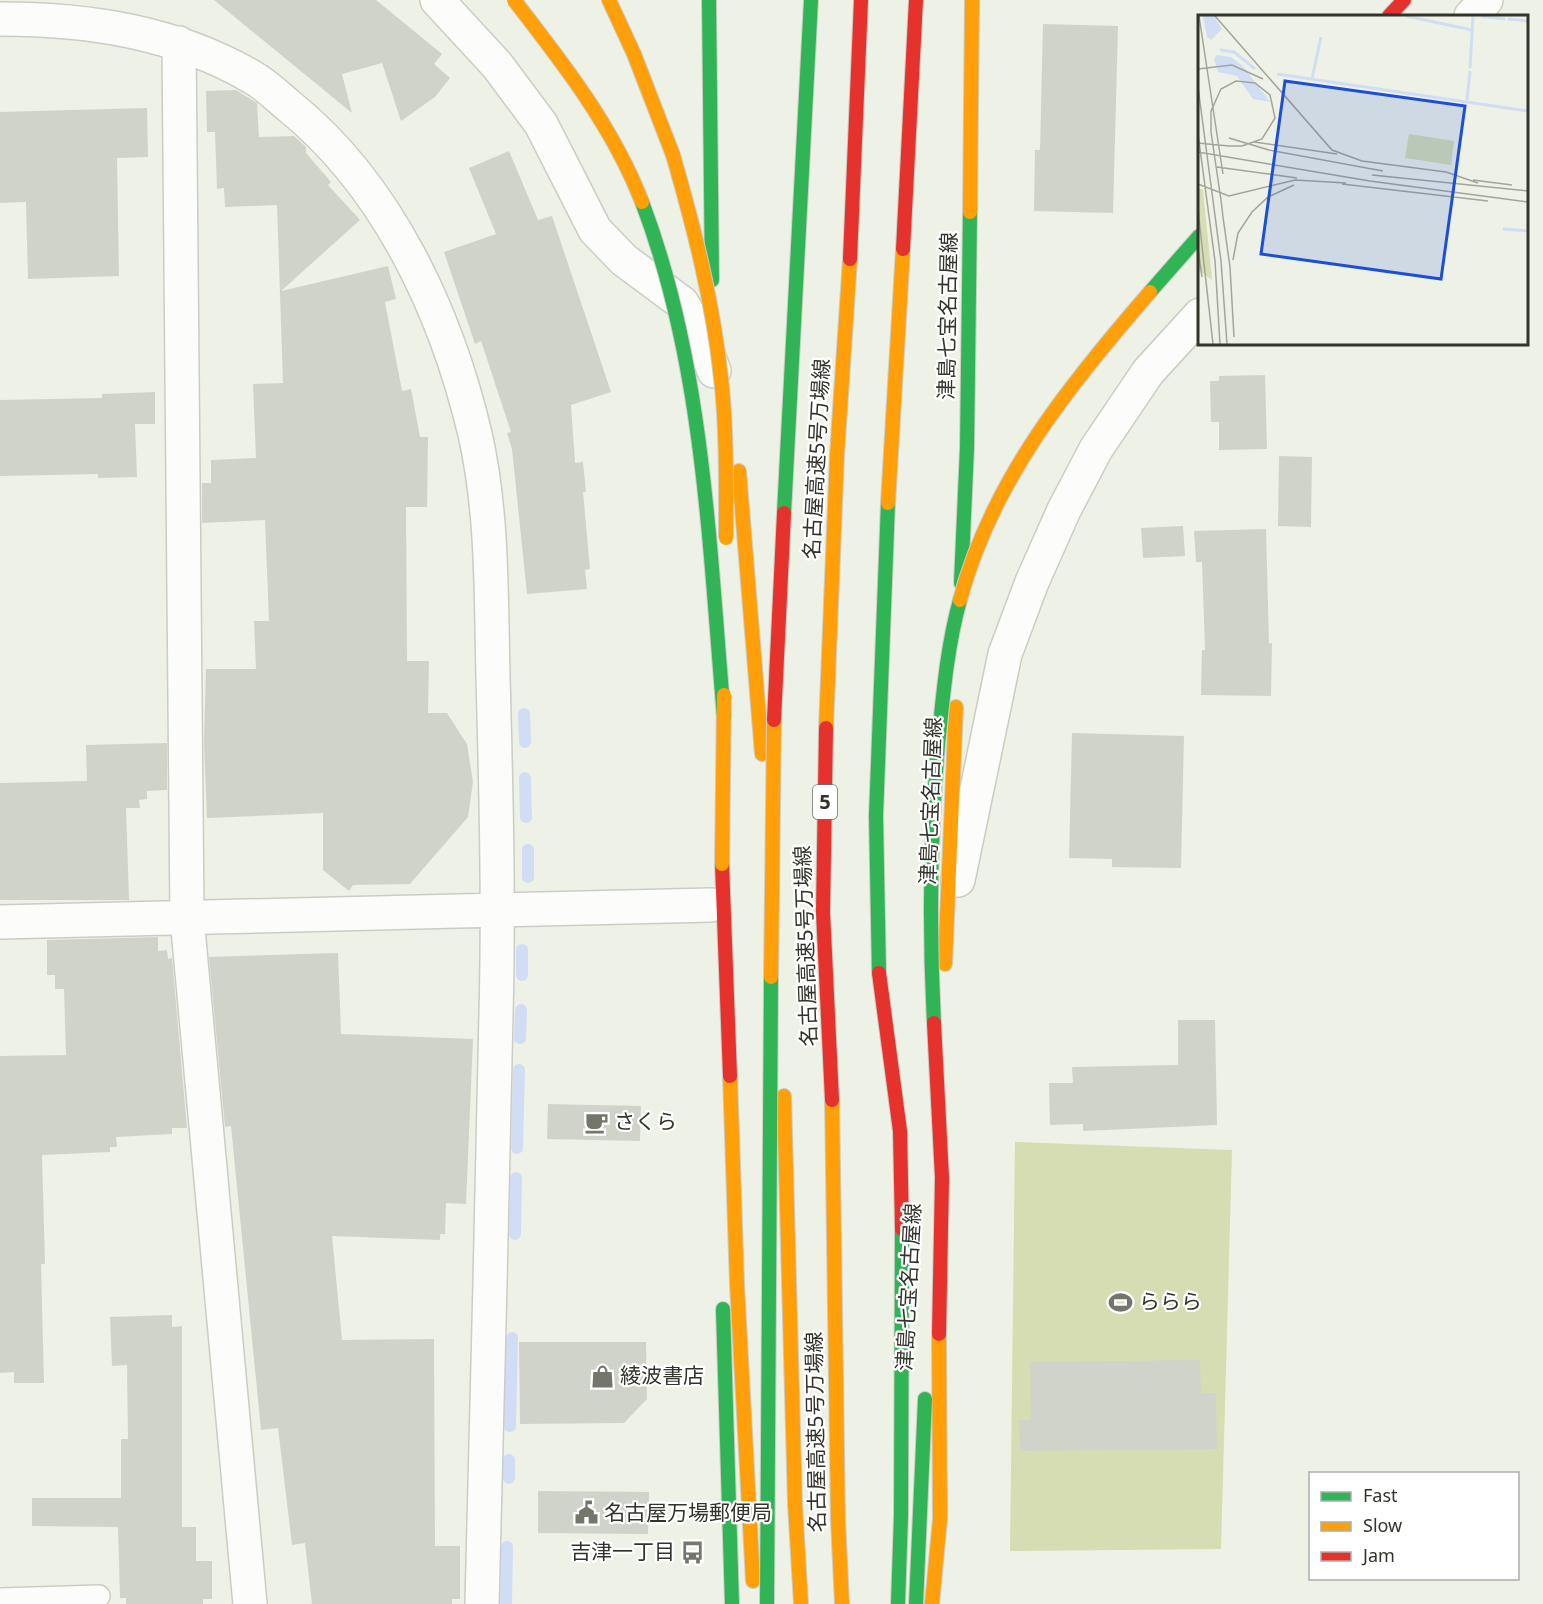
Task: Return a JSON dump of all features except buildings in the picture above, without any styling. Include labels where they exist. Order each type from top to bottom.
[{"type":"main road","points":[[513,0],[592,105],[627,165],[652,227],[689,374],[698,442],[724,717]]},
{"type":"main road","points":[[609,0],[634,54],[669,145],[701,260],[719,359],[724,410],[726,555],[722,864],[726,1019],[754,1604]]},
{"type":"main road","points":[[709,0],[714,371],[711,905],[718,1155]]},
{"type":"main road","name":"名古屋高速5号万場線","points":[[767,1604],[767,1274],[774,699],[811,0]]},
{"type":"main road","name":"名古屋高速5号万場線","points":[[842,1604],[837,1485],[834,1137],[823,912],[826,704],[855,186],[861,0]]},
{"type":"main road","points":[[898,1604],[901,1515],[902,1159],[898,1104],[877,945],[877,808],[889,467],[912,107],[916,0]]},
{"type":"main road","name":"津島七宝名古屋線","points":[[916,1604],[967,448],[972,0]]},
{"type":"main road","points":[[1390,15],[1402,0]]},
{"type":"main road","points":[[932,1604],[940,1519],[942,1160],[930,937],[936,774],[942,701],[952,635],[970,563],[1000,497],[1041,430],[1088,368],[1198,237]]},
{"type":"main road","points":[[712,257],[737,440],[756,693],[779,926],[795,1504],[801,1604]]},
{"type":"main road","points":[[723,1296],[732,1604]]},
{"type":"street","points":[[437,0],[497,65],[541,124],[596,230],[624,260],[682,303],[700,333],[714,371]]},
{"type":"street","points":[[1472,15],[1486,0]]},
{"type":"street","points":[[0,19],[105,24],[179,43],[254,78],[311,124],[359,176],[403,247],[428,297],[457,371],[476,438],[486,519],[491,598],[498,911],[482,1604]]},
{"type":"street","points":[[179,43],[187,918],[250,1604]]},
{"type":"street","points":[[946,935],[1012,627],[1065,510],[1096,449],[1148,372],[1198,317]]},
{"type":"street","points":[[0,922],[711,905]]},
{"type":"lane","points":[[0,1599],[99,1596]]},
{"type":"green space","name":"ららら","points":[[1015,1142],[1232,1150],[1221,1549],[1010,1551]]},
{"type":"waterway","points":[[524,714],[525,742]]},
{"type":"waterway","points":[[525,778],[526,817]]},
{"type":"waterway","points":[[528,850],[528,877]]},
{"type":"waterway","points":[[522,950],[522,975]]},
{"type":"waterway","points":[[520,1038],[521,1010]]},
{"type":"waterway","points":[[517,1148],[519,1070]]},
{"type":"waterway","points":[[515,1234],[516,1178]]},
{"type":"waterway","points":[[510,1426],[512,1338]]},
{"type":"waterway","points":[[509,1460],[509,1478]]},
{"type":"waterway","points":[[506,1604],[507,1547]]},
{"type":"traffic: fast","points":[[709,0],[712,280]]},
{"type":"traffic: fast","points":[[784,513],[811,0]]},
{"type":"traffic: fast","points":[[642,202],[663,264],[679,327],[691,391],[708,522],[724,717]]},
{"type":"traffic: fast","points":[[961,583],[967,448],[970,212]]},
{"type":"traffic: fast","points":[[1150,292],[1198,237]]},
{"type":"traffic: fast","points":[[879,973],[876,816],[888,503]]},
{"type":"traffic: fast","points":[[934,1023],[931,884],[935,780],[946,672],[960,600]]},
{"type":"traffic: fast","points":[[767,1604],[771,977]]},
{"type":"traffic: fast","points":[[898,1604],[901,1516],[902,1229]]},
{"type":"traffic: fast","points":[[723,1309],[732,1604]]},
{"type":"traffic: fast","points":[[916,1604],[925,1399]]},
{"type":"traffic: slow","points":[[514,0],[586,96],[617,148],[642,202]]},
{"type":"traffic: slow","points":[[609,0],[634,54],[673,155]]},
{"type":"traffic: slow","points":[[970,212],[972,0]]},
{"type":"traffic: slow","points":[[673,155],[702,265],[718,350],[725,438],[726,538]]},
{"type":"traffic: slow","points":[[888,503],[903,249]]},
{"type":"traffic: slow","points":[[826,728],[837,455],[850,259]]},
{"type":"traffic: slow","points":[[960,600],[974,556],[1013,474],[1063,398],[1150,292]]},
{"type":"traffic: slow","points":[[739,471],[762,754]]},
{"type":"traffic: slow","points":[[722,864],[724,695]]},
{"type":"traffic: slow","points":[[945,964],[956,707]]},
{"type":"traffic: slow","points":[[771,977],[774,720]]},
{"type":"traffic: slow","points":[[730,1076],[737,1284],[753,1581]]},
{"type":"traffic: slow","points":[[784,1096],[795,1504],[801,1604]]},
{"type":"traffic: slow","points":[[832,1100],[838,1520],[842,1604]]},
{"type":"traffic: slow","points":[[932,1604],[940,1519],[939,1334]]},
{"type":"traffic: jam","points":[[850,259],[861,0]]},
{"type":"traffic: jam","points":[[903,249],[916,0]]},
{"type":"traffic: jam","points":[[1390,15],[1404,0]]},
{"type":"traffic: jam","points":[[774,720],[784,513]]},
{"type":"traffic: jam","points":[[826,728],[823,912],[832,1100]]},
{"type":"traffic: jam","points":[[722,864],[730,1076]]},
{"type":"traffic: jam","points":[[879,973],[900,1131],[902,1229]]},
{"type":"traffic: jam","points":[[934,1023],[942,1178],[939,1334]]},
{"type":"place","name":"さくら","points":[[596,1122]]},
{"type":"place","name":"ららら","points":[[1121,1302]]},
{"type":"place","name":"綾波書店","points":[[602,1376]]},
{"type":"place","name":"名古屋万場郵便局","points":[[586,1513]]},
{"type":"place","name":"吉津一丁目","points":[[693,1552]]}]
